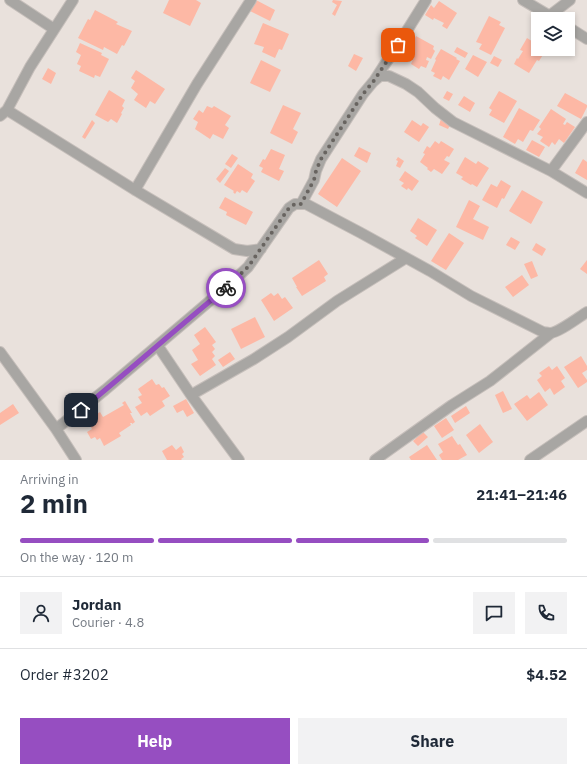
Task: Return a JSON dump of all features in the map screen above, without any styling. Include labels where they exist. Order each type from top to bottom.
[{"type":"street","points":[[10,0],[54,29]]},
{"type":"street","points":[[73,0],[30,67],[3,113],[234,249],[261,249]]},
{"type":"street","points":[[135,190],[198,84],[252,0]]},
{"type":"street","points":[[301,204],[314,180],[321,159],[363,94],[398,45],[426,0]]},
{"type":"street","points":[[523,0],[543,12]]},
{"type":"street","points":[[557,12],[570,0]]},
{"type":"street","points":[[575,31],[587,39]]},
{"type":"street","points":[[373,82],[380,76],[389,76],[406,84],[418,92],[434,108],[453,122],[551,170],[587,193]]},
{"type":"street","points":[[551,170],[587,122]]},
{"type":"street","points":[[56,429],[158,346],[248,267],[289,208],[295,204],[306,204],[332,217],[471,296],[534,328],[543,332],[551,333]]},
{"type":"street","points":[[191,395],[254,359],[288,337],[337,301],[406,258]]},
{"type":"street","points":[[375,460],[390,456],[452,405],[490,381],[551,333],[574,321],[587,312]]},
{"type":"street","points":[[158,346],[191,395],[239,460]]},
{"type":"street","points":[[0,352],[56,429],[76,460]]},
{"type":"street","points":[[530,460],[587,421]]},
{"type":"building","points":[[169,0],[196,0],[201,3],[190,26],[163,13]]},
{"type":"building","points":[[256,0],[275,10],[270,21],[250,11]]},
{"type":"building","points":[[333,0],[342,1],[335,16],[332,14],[337,5],[332,2]]},
{"type":"building","points":[[439,1],[457,13],[447,29],[442,26],[444,23],[434,18],[433,20],[425,15],[431,5],[434,8]]},
{"type":"building","points":[[95,10],[118,22],[116,24],[132,31],[124,46],[122,45],[117,54],[104,47],[103,50],[78,38],[88,19],[90,20]]},
{"type":"building","points":[[489,16],[501,22],[499,25],[505,28],[491,55],[479,49],[482,44],[476,42]]},
{"type":"building","points":[[263,23],[289,34],[282,50],[279,49],[275,58],[262,52],[264,47],[254,44]]},
{"type":"building","points":[[416,36],[434,46],[433,49],[435,51],[431,59],[427,57],[426,60],[429,61],[426,68],[421,66],[419,69],[411,64],[414,57],[407,53]]},
{"type":"building","points":[[527,38],[531,41],[531,56],[542,56],[539,61],[537,60],[529,73],[514,64],[523,51],[520,50]]},
{"type":"building","points":[[80,43],[102,53],[101,55],[109,59],[100,77],[95,75],[94,78],[79,71],[81,66],[77,64],[81,55],[76,52]]},
{"type":"building","points":[[457,47],[468,53],[465,58],[454,52]]},
{"type":"building","points":[[441,49],[460,61],[449,80],[443,76],[441,80],[433,76],[435,73],[431,71],[436,60],[435,59]]},
{"type":"building","points":[[354,54],[363,58],[356,71],[348,66]]},
{"type":"building","points":[[473,55],[487,62],[478,77],[465,69]]},
{"type":"building","points":[[494,56],[502,60],[498,67],[490,63]]},
{"type":"building","points":[[261,60],[281,70],[270,92],[250,83]]},
{"type":"building","points":[[48,68],[56,73],[51,84],[42,79]]},
{"type":"building","points":[[136,70],[165,89],[155,104],[150,101],[146,108],[134,100],[138,94],[131,88],[135,81],[131,78]]},
{"type":"building","points":[[109,90],[125,100],[122,106],[124,108],[121,113],[122,114],[117,123],[111,119],[108,122],[95,115]]},
{"type":"building","points":[[447,91],[453,94],[449,101],[443,98]]},
{"type":"building","points":[[499,91],[517,101],[504,123],[489,115],[492,110],[489,108]]},
{"type":"building","points":[[565,93],[587,105],[581,119],[557,106]]},
{"type":"building","points":[[464,96],[475,103],[470,112],[458,105]]},
{"type":"building","points":[[283,105],[301,113],[293,129],[298,132],[292,144],[270,133]]},
{"type":"building","points":[[207,106],[212,108],[214,106],[231,116],[225,125],[229,128],[223,139],[213,134],[210,139],[195,129],[198,122],[193,119],[199,110],[203,113]]},
{"type":"building","points":[[519,108],[540,120],[533,131],[530,130],[523,142],[518,139],[515,144],[503,137]]},
{"type":"building","points":[[551,109],[566,119],[563,124],[565,125],[567,122],[575,127],[564,143],[559,139],[555,145],[552,142],[549,147],[540,141],[543,137],[537,134],[541,129],[539,127]]},
{"type":"building","points":[[441,119],[451,123],[448,129],[439,125]]},
{"type":"building","points":[[92,120],[95,123],[85,139],[82,137]]},
{"type":"building","points":[[412,120],[421,126],[423,123],[429,127],[419,142],[404,132]]},
{"type":"building","points":[[532,140],[545,147],[539,157],[526,150]]},
{"type":"building","points":[[435,141],[439,144],[441,141],[454,149],[449,157],[447,156],[444,160],[450,163],[442,174],[434,169],[431,172],[420,162],[425,154],[423,153],[427,146],[430,148]]},
{"type":"building","points":[[359,147],[371,153],[367,163],[354,156]]},
{"type":"building","points":[[271,149],[285,155],[279,169],[284,171],[279,181],[261,172],[263,168],[259,166],[263,159],[265,160]]},
{"type":"building","points":[[232,154],[238,158],[231,168],[225,164]]},
{"type":"building","points":[[398,157],[404,161],[400,168],[396,166],[398,161],[396,160]]},
{"type":"building","points":[[465,157],[476,164],[478,161],[489,168],[477,187],[461,179],[463,177],[456,173]]},
{"type":"building","points":[[342,158],[361,171],[337,207],[318,194]]},
{"type":"building","points":[[583,159],[587,162],[587,180],[575,173]]},
{"type":"building","points":[[238,164],[253,174],[251,178],[255,181],[247,193],[242,190],[240,193],[237,191],[235,194],[233,192],[234,191],[224,185]]},
{"type":"building","points":[[225,168],[229,171],[220,183],[216,179]]},
{"type":"building","points":[[405,171],[419,181],[412,191],[401,186],[404,183],[399,180]]},
{"type":"building","points":[[501,180],[511,186],[497,208],[482,200],[491,184],[497,187]]},
{"type":"building","points":[[522,190],[543,202],[531,224],[509,211]]},
{"type":"building","points":[[225,197],[253,212],[246,225],[226,215],[227,212],[219,208]]},
{"type":"building","points":[[469,200],[480,206],[473,219],[489,227],[483,240],[456,227]]},
{"type":"building","points":[[418,218],[437,230],[427,246],[415,238],[417,236],[410,231]]},
{"type":"building","points":[[449,233],[464,243],[446,270],[431,261]]},
{"type":"building","points":[[511,237],[520,242],[515,250],[506,245]]},
{"type":"building","points":[[536,243],[546,249],[542,256],[532,250]]},
{"type":"building","points":[[319,260],[328,274],[324,277],[326,281],[302,296],[292,278]]},
{"type":"building","points":[[587,260],[587,274],[580,269]]},
{"type":"building","points":[[532,261],[538,276],[531,279],[524,264]]},
{"type":"building","points":[[522,275],[529,285],[513,297],[505,287]]},
{"type":"building","points":[[271,293],[274,296],[278,293],[282,299],[285,297],[293,308],[274,321],[261,300]]},
{"type":"building","points":[[255,317],[265,337],[241,349],[231,329]]},
{"type":"building","points":[[205,327],[216,342],[212,345],[215,349],[212,352],[215,356],[212,359],[216,365],[200,376],[191,364],[198,360],[192,350],[200,344],[194,335]]},
{"type":"building","points":[[230,352],[235,359],[223,367],[218,360]]},
{"type":"building","points":[[581,356],[587,366],[587,370],[582,373],[587,382],[578,388],[564,367]]},
{"type":"building","points":[[549,366],[552,370],[557,366],[565,378],[561,381],[565,387],[554,395],[550,388],[545,392],[537,380],[542,376],[539,373]]},
{"type":"building","points":[[152,379],[156,385],[159,384],[162,388],[164,387],[170,396],[162,401],[165,406],[150,416],[147,412],[141,416],[135,407],[142,403],[138,397],[142,395],[138,389]]},
{"type":"building","points":[[503,391],[512,409],[503,413],[495,395]]},
{"type":"building","points":[[539,392],[548,405],[527,421],[514,404],[527,395],[530,399]]},
{"type":"building","points":[[186,399],[194,413],[187,417],[183,410],[177,413],[173,406]]},
{"type":"building","points":[[125,401],[135,422],[132,424],[130,423],[131,425],[119,433],[121,436],[104,446],[100,438],[97,440],[95,437],[91,439],[87,432],[92,429],[87,420],[100,412],[103,417],[124,405],[122,403]]},
{"type":"building","points":[[13,404],[19,413],[0,425],[0,413]]},
{"type":"building","points":[[466,406],[470,413],[455,423],[451,416]]},
{"type":"building","points":[[446,418],[454,430],[442,438],[434,426]]},
{"type":"building","points":[[480,424],[493,442],[479,453],[466,435]]},
{"type":"building","points":[[423,432],[428,437],[418,446],[413,441]]},
{"type":"building","points":[[452,436],[458,445],[460,444],[467,455],[458,460],[442,460],[439,455],[443,452],[438,444]]},
{"type":"building","points":[[172,445],[176,450],[181,446],[184,452],[182,454],[184,457],[181,459],[182,460],[167,460],[162,451]]},
{"type":"building","points":[[427,445],[437,460],[411,460],[409,457]]},
{"type":"way so far","points":[[226,288],[248,267],[289,208],[295,204],[301,204],[314,180],[321,159],[363,94],[398,45]]},
{"type":"route","points":[[81,410],[226,288]]}]
